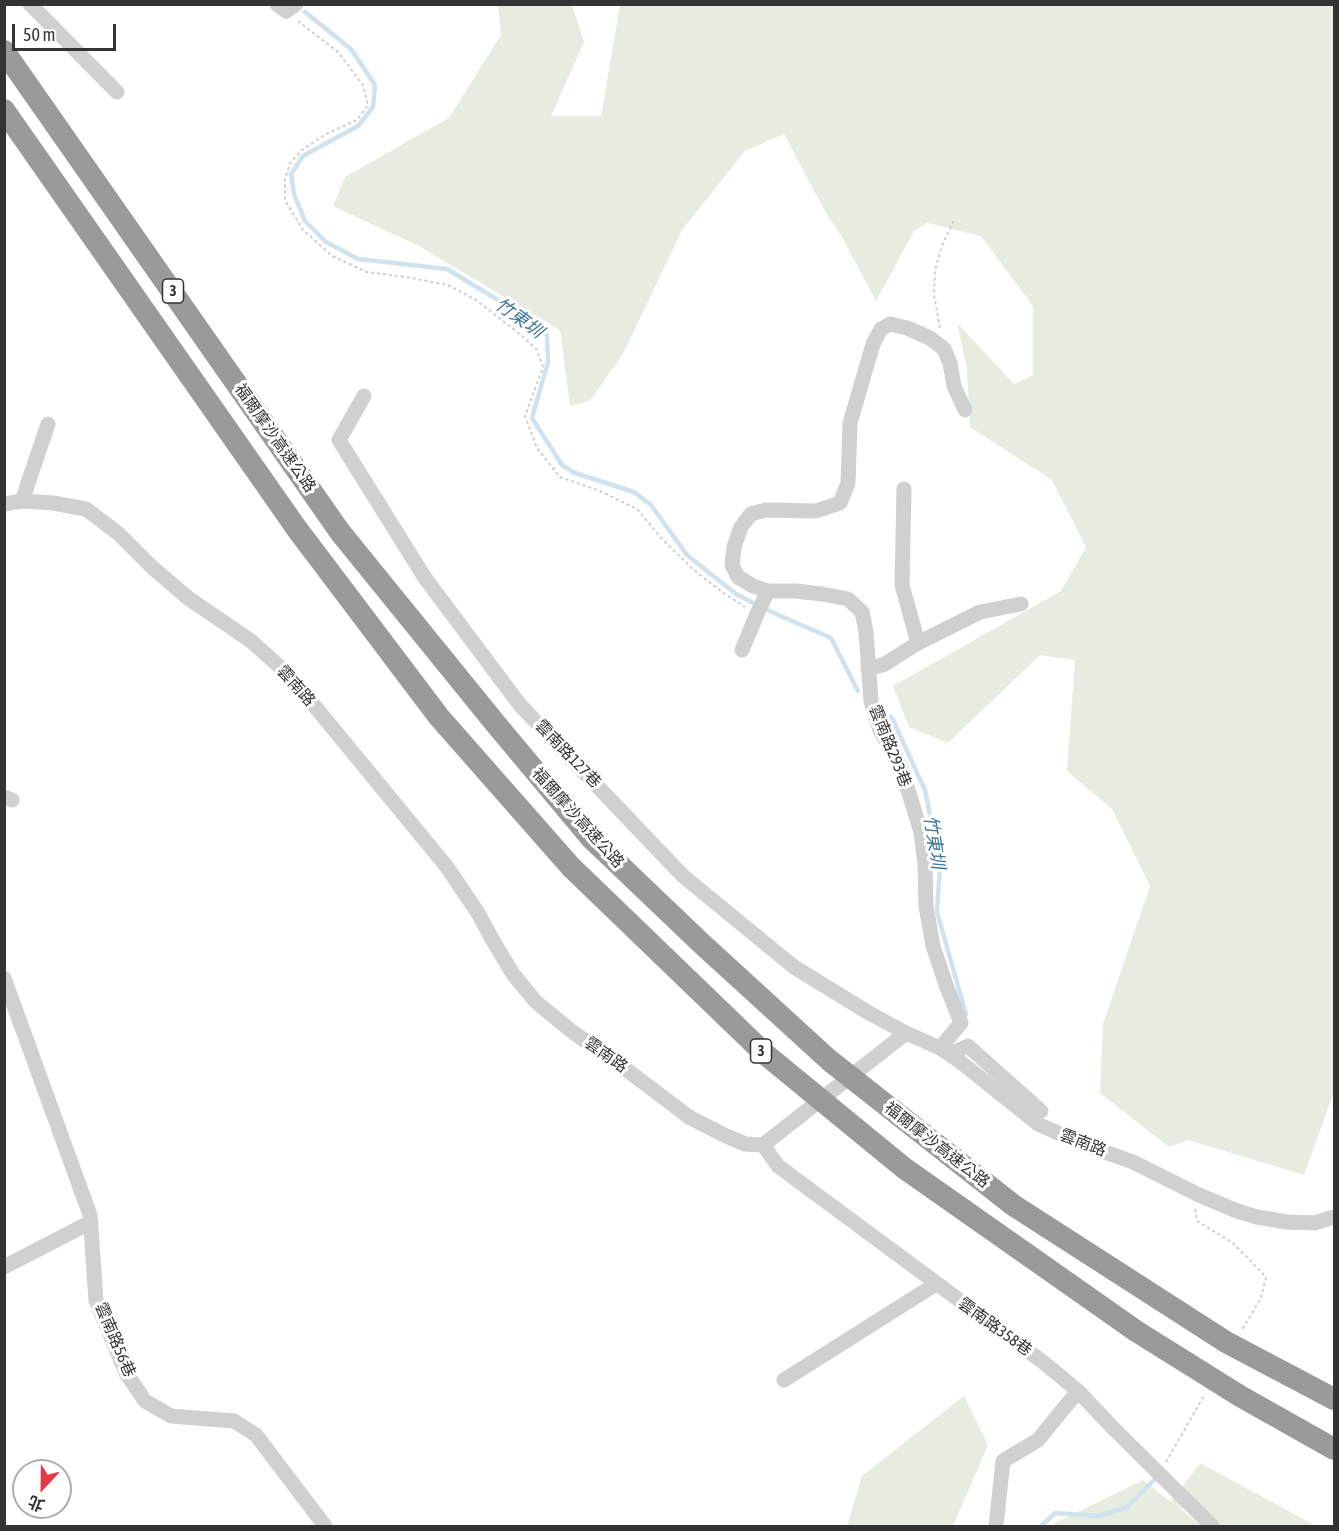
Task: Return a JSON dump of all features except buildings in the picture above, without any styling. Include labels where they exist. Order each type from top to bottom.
[{"type":"highway","name":"福爾摩沙高速公路","points":[[4,51],[340,532],[591,838],[700,943],[829,1060],[1013,1205],[1226,1342],[1335,1399]]},
{"type":"highway","name":"福爾摩沙高速公路","points":[[4,110],[297,529],[439,717],[571,867],[765,1054],[904,1168],[1136,1331],[1240,1396],[1335,1449]]},
{"type":"street","points":[[30,4],[117,92]]},
{"type":"street","points":[[742,650],[763,602],[753,586],[738,577],[732,565],[741,527],[751,514],[766,510],[816,511],[840,503],[848,483],[850,423],[873,344],[880,329],[890,324],[907,328],[930,338],[944,349],[950,363],[954,386],[965,410]]},
{"type":"street","name":"雲南路127巷","points":[[364,396],[339,440],[425,578],[520,705],[683,876],[794,967],[906,1033]]},
{"type":"street","points":[[22,501],[48,424]]},
{"type":"street","points":[[904,489],[902,585],[918,643]]},
{"type":"street","name":"雲南路","points":[[4,504],[22,501],[53,502],[86,509],[119,534],[188,598],[251,641],[289,675],[447,867],[478,912],[513,975],[536,1002],[574,1033],[689,1117],[745,1144],[763,1145]]},
{"type":"street","name":"雲南路293巷","points":[[763,602],[796,591],[848,599],[862,612],[866,632],[871,701],[880,730],[901,767],[921,832],[926,864],[926,906],[933,946],[962,1023],[945,1051]]},
{"type":"street","points":[[868,669],[885,664],[918,643],[980,612],[1021,603]]},
{"type":"street","name":"雲南路56巷","points":[[4,978],[90,1215],[96,1300],[126,1373],[145,1401],[171,1416],[234,1421],[256,1435],[324,1527]]},
{"type":"street","points":[[763,1145],[906,1033]]},
{"type":"street","name":"雲南路","points":[[906,1033],[945,1051],[1038,1124],[1133,1162],[1199,1195],[1237,1211],[1287,1222],[1314,1222],[1335,1217]]},
{"type":"street","points":[[945,1051],[968,1046],[1041,1111]]},
{"type":"street","name":"雲南路358巷","points":[[763,1145],[778,1166],[1043,1362],[1078,1391],[1212,1527]]},
{"type":"street","points":[[4,1267],[91,1222]]},
{"type":"street","points":[[784,1380],[936,1284]]},
{"type":"street","points":[[996,1527],[1003,1461],[1038,1440],[1078,1391]]},
{"type":"path","points":[[286,7],[338,52],[363,85],[368,105],[357,120],[328,133],[302,150],[290,163],[285,180],[285,200],[303,230],[332,256],[367,272],[448,285],[476,300],[521,335],[537,350],[543,367],[525,416],[537,448],[560,477],[600,491],[637,509],[663,540],[694,570],[722,592],[763,602]]},
{"type":"path","points":[[944,349],[934,295],[935,270],[942,246],[954,220]]},
{"type":"path","points":[[1199,1195],[1195,1210],[1197,1221],[1233,1243],[1266,1277],[1261,1298]]},
{"type":"shaded area","points":[[498,5],[572,5],[584,42],[551,116],[601,116],[620,5],[1334,5],[1334,1092],[1304,1175],[1188,1140],[1169,1147],[1100,1093],[1103,1024],[1150,886],[1112,809],[1067,771],[1075,660],[1040,655],[948,743],[909,727],[893,686],[1061,591],[1086,547],[1052,480],[970,427],[967,369],[957,323],[1014,384],[1033,375],[1033,306],[981,236],[927,223],[914,231],[876,301],[784,134],[745,151],[682,230],[623,354],[590,401],[570,406],[560,330],[419,246],[333,206],[345,177],[449,118],[501,35]]},
{"type":"shaded area","points":[[964,1396],[988,1445],[953,1526],[847,1526],[862,1476]]},
{"type":"shaded area","points":[[1200,1463],[1316,1526],[1213,1526],[1175,1504],[1201,1526],[1053,1526],[1143,1480],[1171,1502]]},
{"type":"waterway","name":"竹東圳","points":[[305,12],[351,49],[375,85],[373,107],[358,126],[303,156],[291,174],[294,194],[305,221],[326,242],[358,259],[447,269],[511,308],[547,335],[548,362],[532,418],[562,465],[575,473],[634,492],[651,505],[687,555],[736,594],[831,638],[858,691]]},
{"type":"waterway","name":"竹東圳","points":[[884,713],[892,718],[925,790],[940,865],[937,912],[966,1014]]},
{"type":"waterway","name":"竹東圳","points":[[1041,1526],[1055,1513],[1098,1516],[1127,1507],[1157,1477]]}]
